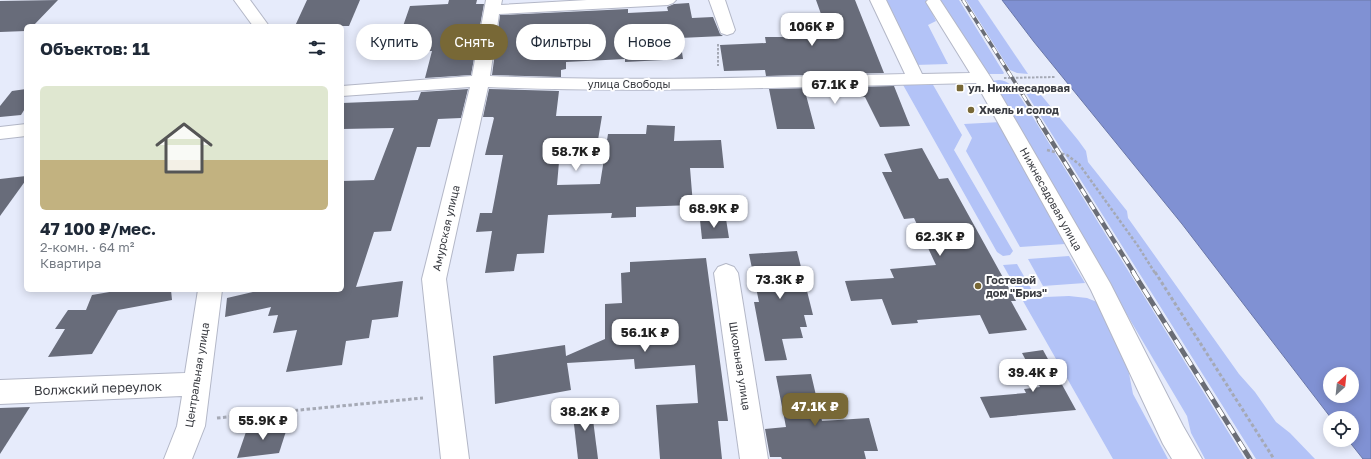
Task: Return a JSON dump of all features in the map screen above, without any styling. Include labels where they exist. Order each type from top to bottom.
[{"type":"street","points":[[242,0],[260,24]]},
{"type":"street","points":[[493,5],[668,0]]},
{"type":"street","points":[[717,0],[727,30]]},
{"type":"street","points":[[878,0],[916,80],[982,78]]},
{"type":"street","name":"Нижнесадовая улица","points":[[934,2],[982,78],[1102,289],[1173,435],[1188,459]]},
{"type":"street","name":"Амурская улица","points":[[455,459],[434,279],[480,81],[493,5]]},
{"type":"street","name":"улица Свободы","points":[[344,92],[480,81],[551,84],[651,84],[916,80]]},
{"type":"street","points":[[0,133],[24,130]]},
{"type":"street","name":"Школьная улица","points":[[726,273],[754,459]]},
{"type":"street","name":"Центральная улица","points":[[178,459],[191,426],[210,292]]},
{"type":"street","name":"Волжский переулок","points":[[0,392],[196,384]]},
{"type":"path","points":[[982,78],[1055,77]]},
{"type":"path","points":[[1019,144],[1067,155],[1079,164],[1138,246],[1274,459]]},
{"type":"path","points":[[192,420],[448,396]]},
{"type":"shaded area","points":[[884,0],[926,0],[936,21],[928,25],[948,64],[915,65]]},
{"type":"shaded area","points":[[938,0],[959,0],[1004,73],[1003,74],[986,74]]},
{"type":"shaded area","points":[[966,0],[978,0],[1028,74],[1017,73],[1010,70]]},
{"type":"shaded area","points":[[1002,0],[1371,0],[1371,459],[1363,459],[1354,447],[1359,447],[1359,411],[1326,411],[1182,224],[1034,42]]},
{"type":"shaded area","points":[[999,80],[1010,84],[1021,98],[1245,459],[1205,459],[1191,433],[1187,416],[992,87],[991,81]]},
{"type":"shaded area","points":[[902,83],[932,83],[962,135],[954,150],[1013,251],[1010,255],[1003,256],[997,252]]},
{"type":"shaded area","points":[[1022,86],[1032,86],[1037,90],[1078,140],[1086,151],[1088,162],[1127,211],[1128,218],[1239,374],[1255,392],[1276,422],[1290,433],[1315,459],[1256,459]]},
{"type":"shaded area","points":[[1001,122],[1065,244],[1020,247],[966,151],[972,138],[964,124]]},
{"type":"shaded area","points":[[1069,256],[1085,283],[1043,286],[1028,259]]},
{"type":"shaded area","points":[[1017,264],[1034,294],[1020,295],[1003,265]]},
{"type":"shaded area","points":[[1069,296],[1087,298],[1097,302],[1126,358],[1133,394],[1168,459],[1113,459],[1023,301],[1040,297]]},
{"type":"building","points":[[58,0],[35,24],[24,24],[24,31],[0,32],[0,1]]},
{"type":"building","points":[[307,0],[360,0],[349,26],[344,26],[344,24],[296,24]]},
{"type":"building","points":[[449,0],[477,0],[476,4],[484,4],[480,24],[440,24],[440,60],[474,60],[471,75],[425,78],[430,60],[432,60],[432,24],[404,24],[410,6],[448,4]]},
{"type":"building","points":[[816,0],[855,0],[884,73],[766,76],[765,70],[724,71],[720,45],[766,43],[765,37],[809,37],[803,14],[821,14]]},
{"type":"building","points":[[689,3],[692,18],[713,17],[720,34],[723,36],[685,38],[685,24],[614,24],[614,60],[606,60],[606,24],[516,24],[516,60],[605,60],[566,62],[566,69],[561,70],[561,77],[492,75],[494,60],[508,60],[508,24],[499,24],[500,15],[628,9],[628,13],[668,11],[667,7],[674,4]]},
{"type":"building","points":[[625,60],[664,60],[625,62]]},
{"type":"building","points":[[894,86],[910,126],[880,127],[865,97],[858,97],[857,94],[806,95],[815,129],[777,129],[769,89]]},
{"type":"building","points":[[24,89],[24,110],[21,115],[0,117],[0,106],[12,91]]},
{"type":"building","points":[[468,89],[461,118],[438,119],[430,147],[417,147],[391,231],[374,232],[356,287],[403,281],[398,317],[372,320],[369,338],[346,341],[342,365],[286,372],[297,330],[273,333],[278,315],[268,316],[271,307],[225,317],[227,298],[253,292],[344,292],[344,181],[374,180],[394,128],[344,129],[344,103],[418,100],[421,92]]},
{"type":"building","points":[[489,89],[559,91],[556,116],[602,116],[598,140],[561,139],[557,185],[600,184],[608,134],[646,134],[647,125],[675,126],[674,141],[721,140],[724,168],[690,168],[693,205],[636,207],[636,217],[611,218],[612,213],[548,215],[544,253],[517,254],[514,271],[485,273],[492,231],[476,232],[480,213],[492,213],[503,155],[485,155],[494,118],[483,117]]},
{"type":"building","points":[[922,148],[939,179],[948,178],[1016,301],[1011,301],[1027,330],[989,334],[980,315],[917,320],[918,323],[892,325],[882,299],[851,301],[845,281],[894,278],[890,269],[936,265],[914,218],[904,219],[882,172],[892,172],[884,154]]},
{"type":"building","points":[[24,176],[24,183],[0,216],[0,179]]},
{"type":"building","points":[[726,219],[729,238],[702,239],[700,220]]},
{"type":"building","points":[[797,251],[813,315],[804,315],[807,327],[800,327],[803,338],[782,339],[787,360],[765,361],[754,302],[759,302],[749,254]]},
{"type":"building","points":[[706,258],[728,421],[718,421],[722,459],[660,459],[656,405],[698,403],[695,365],[635,369],[634,359],[567,363],[571,390],[495,404],[493,356],[565,345],[566,356],[605,339],[605,304],[622,303],[621,273],[630,272],[630,262]]},
{"type":"building","points":[[109,292],[171,292],[172,300],[118,310],[92,354],[48,357],[65,329],[55,329],[68,310],[86,310],[92,295]]},
{"type":"building","points":[[1043,350],[1076,410],[990,418],[980,397],[1026,393],[1024,389],[1040,387],[1022,353]]},
{"type":"building","points":[[811,374],[822,421],[869,418],[878,451],[864,451],[866,459],[782,459],[781,457],[770,457],[765,429],[786,427],[776,376]]},
{"type":"building","points":[[591,404],[598,459],[578,459],[572,407]]},
{"type":"building","points":[[30,407],[0,454],[0,408]]},
{"type":"building","points":[[288,425],[279,453],[237,458],[247,429]]},
{"type":"railway","points":[[963,0],[1040,122]]},
{"type":"railway","points":[[1039,121],[1134,273]]},
{"type":"railway","points":[[1133,272],[1250,459]]},
{"type":"place","name":"ул. Нижнесадовая","points":[[960,88]]},
{"type":"place","name":"Хмель и солод","points":[[971,110]]},
{"type":"place","name":"Гостевой дом \"Бриз\"","points":[[978,286]]}]
